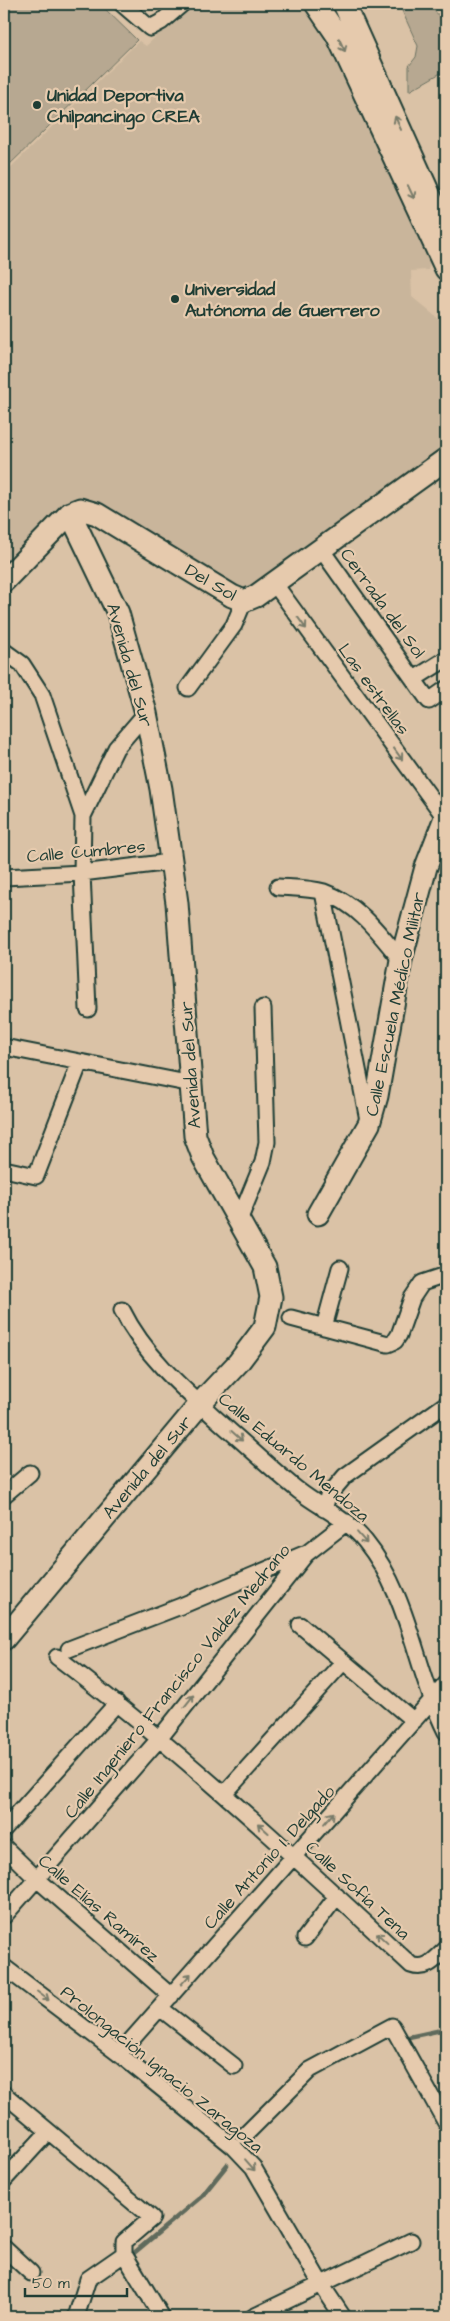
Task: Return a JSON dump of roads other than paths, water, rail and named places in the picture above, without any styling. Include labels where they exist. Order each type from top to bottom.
[{"type":"street","points":[[122,4],[150,28],[162,22],[182,4]]},
{"type":"street","points":[[316,4],[337,35],[446,269]]},
{"type":"street","points":[[344,4],[446,231]]},
{"type":"street","name":"Del Sol","points":[[70,514],[80,510],[97,514],[232,596],[244,601],[256,596],[446,458]]},
{"type":"street","points":[[4,582],[70,514]]},
{"type":"street","name":"Avenida del Sur","points":[[4,1639],[200,1404],[238,1364],[265,1327],[271,1297],[265,1267],[238,1223],[202,1157],[195,1136],[177,902],[161,789],[146,713],[118,613],[70,514]]},
{"type":"street","name":"Cerrada del Sol","points":[[321,549],[429,700],[446,689]]},
{"type":"street","name":"Las estrellas","points":[[274,583],[446,817]]},
{"type":"street","points":[[188,688],[234,625],[244,601]]},
{"type":"street","points":[[4,651],[22,664],[42,695],[83,816],[82,873],[88,1009]]},
{"type":"street","name":"Cerrada del Sol","points":[[414,679],[446,659]]},
{"type":"street","points":[[83,816],[116,748],[146,713]]},
{"type":"street","name":"Calle Escuela Médico Militar","points":[[318,1214],[369,1124],[376,1096],[401,960],[426,867],[446,817]]},
{"type":"street","name":"Calle Cumbres","points":[[4,877],[82,873],[171,862]]},
{"type":"street","points":[[278,887],[323,892],[350,906],[369,921],[401,960]]},
{"type":"street","points":[[323,892],[369,1124]]},
{"type":"street","points":[[238,1223],[263,1162],[267,1142],[263,1008]]},
{"type":"street","points":[[4,1047],[192,1084]]},
{"type":"street","points":[[4,1169],[36,1176],[80,1062]]},
{"type":"street","points":[[324,1327],[340,1268]]},
{"type":"street","points":[[291,1318],[388,1344],[395,1341],[412,1298],[422,1283],[446,1275]]},
{"type":"street","name":"Calle Eduardo Mendoza","points":[[122,1310],[142,1346],[200,1404],[298,1490],[324,1509],[347,1522],[366,1541],[401,1602],[432,1700],[446,1732]]},
{"type":"street","points":[[324,1509],[328,1496],[345,1476],[446,1404]]},
{"type":"street","points":[[4,1494],[30,1473]]},
{"type":"street","name":"Calle Ingeniero Francisco Valdez Medrano","points":[[4,1916],[159,1739],[306,1554],[347,1522]]},
{"type":"street","name":"Calle Sofía Tena","points":[[306,1554],[63,1653],[117,1703],[225,1794],[411,1965],[420,1968],[426,1966],[446,1949]]},
{"type":"street","points":[[300,1625],[414,1721]]},
{"type":"street","points":[[225,1794],[343,1662]]},
{"type":"street","name":"Calle Antonio I. Delgado","points":[[119,2054],[446,1684]]},
{"type":"street","points":[[4,1829],[117,1703]]},
{"type":"street","name":"Calle Elías Ramírez","points":[[4,1847],[37,1879],[171,1996]]},
{"type":"street","points":[[304,1938],[337,1896]]},
{"type":"street","name":"Prolongación Ignacio Zaragoza","points":[[4,1967],[119,2054],[234,2147],[253,2167],[320,2284],[343,2317]]},
{"type":"street","points":[[160,2008],[234,2066]]},
{"type":"street","points":[[244,2136],[310,2070],[392,2026],[446,2123]]},
{"type":"street","points":[[4,2094],[152,2218],[124,2242],[124,2254],[162,2317]]},
{"type":"street","points":[[4,2180],[48,2132]]},
{"type":"street","points":[[252,2317],[410,2241]]},
{"type":"street","points":[[4,2248],[31,2273]]},
{"type":"street","points":[[76,2317],[88,2279],[124,2254]]},
{"type":"waterway","points":[[409,2037],[446,2029]]},
{"type":"waterway","points":[[134,2253],[202,2196],[227,2165]]},
{"type":"place","name":"Unidad Deportiva Chilpancingo CREA","points":[[37,105]]},
{"type":"place","name":"Universidad Autónoma de Guerrero","points":[[175,299]]}]
